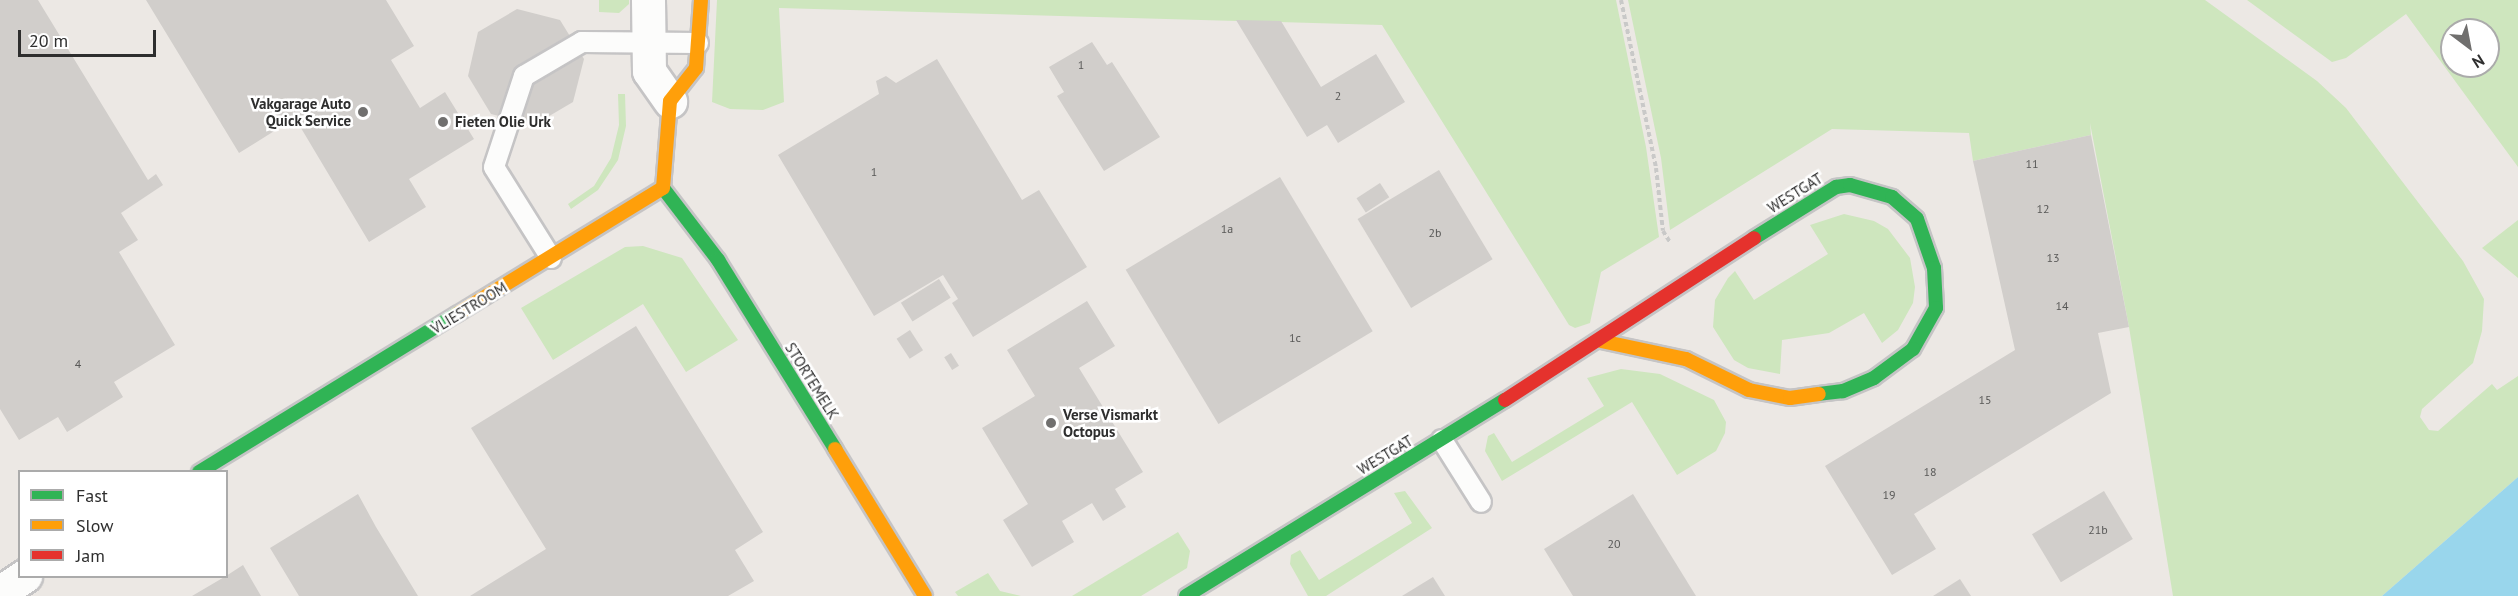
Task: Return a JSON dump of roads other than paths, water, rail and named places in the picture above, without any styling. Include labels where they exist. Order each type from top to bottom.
[{"type":"street","points":[[648,0],[649,71],[670,101]]},
{"type":"street","points":[[663,188],[670,101],[696,68],[701,0]]},
{"type":"street","name":"WESTGAT","points":[[1186,596],[1601,341],[1692,277],[1836,187],[1850,185],[1892,197],[1917,219],[1934,268],[1936,308],[1913,349],[1874,378],[1843,391],[1790,398],[1749,390],[1686,359],[1601,341]]},
{"type":"street","name":"VLIESTROOM","points":[[201,470],[663,188]]},
{"type":"street","name":"STORTEMELK","points":[[663,188],[718,260],[925,596]]},
{"type":"street","points":[[0,592],[22,578]]},
{"type":"lane","points":[[551,258],[494,166],[524,76],[582,42],[698,43]]},
{"type":"lane","points":[[1442,440],[1481,502]]},
{"type":"water","points":[[2518,477],[2518,596],[2382,596]]},
{"type":"place","name":"Vakgarage Auto Quick Service","points":[[363,112]]},
{"type":"place","name":"Fieten Olie Urk","points":[[443,122]]},
{"type":"place","name":"Verse Vismarkt Octopus","points":[[1051,423]]}]
